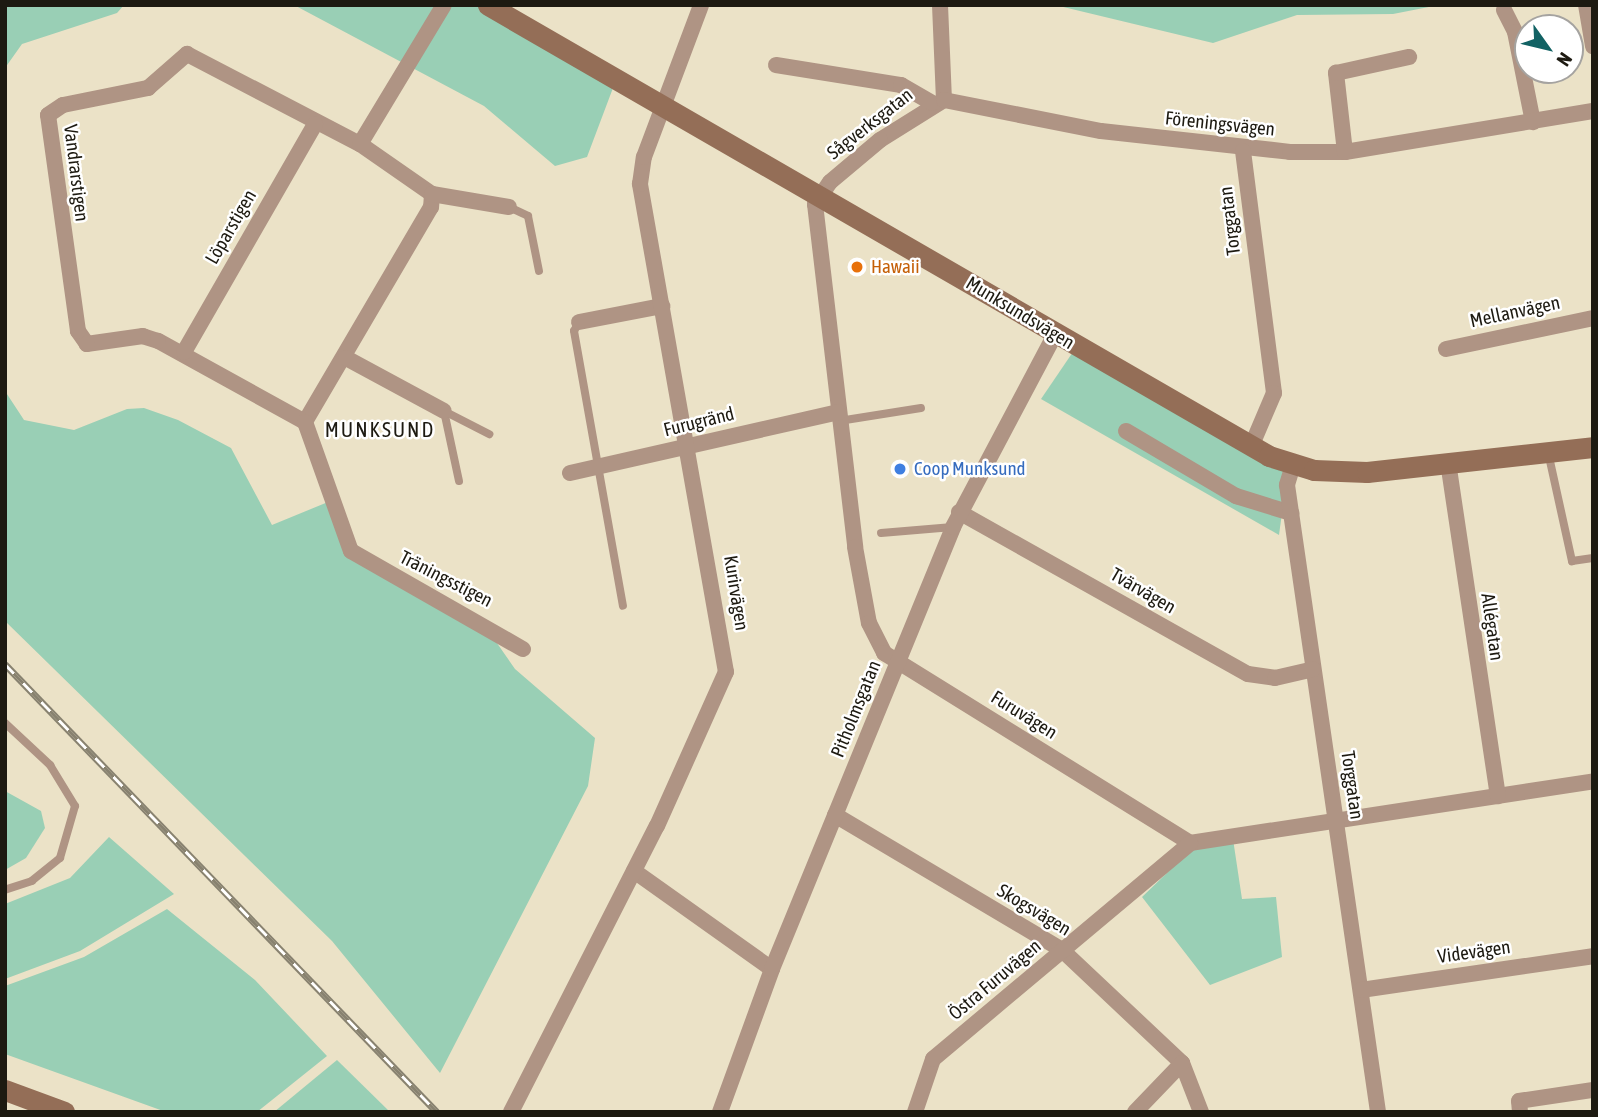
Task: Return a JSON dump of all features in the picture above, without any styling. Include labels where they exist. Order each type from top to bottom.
[{"type":"street","points":[[359,144],[444,5]]},
{"type":"street","name":"Munksundsvägen","points":[[488,5],[1251,447],[1293,465],[1367,472],[1547,449],[1593,447]]},
{"type":"street","name":"Kurirvägen","points":[[512,1112],[634,871],[726,672],[640,170],[665,109],[701,5]]},
{"type":"street","name":"Sågverksgatan","points":[[819,197],[857,158],[938,102],[940,5]]},
{"type":"street","points":[[1586,5],[1593,47]]},
{"type":"street","points":[[1504,10],[1515,32],[1533,122]]},
{"type":"street","name":"Vandrarstigen","points":[[305,422],[184,352],[143,337],[100,344],[80,339],[48,115],[63,106],[148,88],[187,54],[200,55],[315,124],[359,144],[432,194],[509,207]]},
{"type":"street","points":[[1345,152],[1336,73],[1409,57]]},
{"type":"street","points":[[776,65],[901,85],[938,102]]},
{"type":"street","name":"Föreningsvägen","points":[[938,102],[1243,151],[1345,152],[1593,111]]},
{"type":"street","name":"Löparstigen","points":[[184,352],[315,124]]},
{"type":"street","name":"Torggatan","points":[[1243,151],[1274,393],[1251,447]]},
{"type":"street","points":[[305,422],[346,359],[431,207],[432,194]]},
{"type":"street","name":"Furuvägen","points":[[819,197],[839,416],[869,623],[884,653],[1190,843]]},
{"type":"street","points":[[579,322],[662,306]]},
{"type":"street","name":"Mellanvägen","points":[[1446,349],[1593,318]]},
{"type":"street","name":"Pitholmsgatan","points":[[720,1112],[772,969],[956,519],[1055,334]]},
{"type":"street","points":[[346,359],[443,411]]},
{"type":"street","name":"Furugränd","points":[[569,473],[599,469],[688,446],[839,416]]},
{"type":"street","name":"Träningsstigen","points":[[305,422],[349,549],[523,649]]},
{"type":"street","points":[[1126,431],[1236,496],[1291,513]]},
{"type":"street","name":"Allégatan","points":[[1448,462],[1498,796]]},
{"type":"street","name":"Torggatan","points":[[1293,465],[1291,513],[1378,1112]]},
{"type":"street","name":"Tvärvägen","points":[[956,519],[1248,674],[1275,678],[1313,670]]},
{"type":"street","points":[[1190,843],[1335,818],[1593,781]]},
{"type":"street","name":"Skogsvägen","points":[[835,815],[1062,950],[1182,1063],[1201,1112]]},
{"type":"street","name":"Östra Furuvägen","points":[[915,1112],[933,1059],[1190,843]]},
{"type":"street","points":[[634,871],[772,969]]},
{"type":"street","name":"Videvägen","points":[[1361,990],[1593,956]]},
{"type":"street","points":[[1135,1112],[1182,1063]]},
{"type":"street","points":[[5,1090],[64,1112]]},
{"type":"street","points":[[1520,1112],[1518,1101],[1593,1090]]},
{"type":"lane","points":[[509,207],[528,216],[539,271]]},
{"type":"lane","points":[[579,322],[573,331],[624,606]]},
{"type":"lane","points":[[839,416],[921,408]]},
{"type":"lane","points":[[443,411],[489,434]]},
{"type":"lane","points":[[443,411],[459,481]]},
{"type":"lane","points":[[1547,449],[1572,561],[1593,558]]},
{"type":"lane","points":[[881,533],[956,519]]},
{"type":"lane","points":[[5,723],[50,765],[75,806],[60,859],[32,881],[5,890]]},
{"type":"green space","points":[[5,5],[124,5],[117,13],[22,44],[5,68]]},
{"type":"green space","points":[[294,5],[501,5],[619,72],[587,157],[555,166],[484,106]]},
{"type":"green space","points":[[1055,5],[1439,5],[1393,14],[1297,15],[1213,43]]},
{"type":"green space","points":[[1077,346],[1289,461],[1279,535],[1041,399]]},
{"type":"green space","points":[[5,391],[24,420],[74,430],[127,409],[144,408],[178,420],[231,448],[272,525],[328,502],[337,524],[375,567],[492,636],[515,669],[595,738],[588,786],[440,1073],[332,941],[5,621]]},
{"type":"green space","points":[[5,791],[41,811],[45,828],[26,858],[5,870]]},
{"type":"green space","points":[[109,837],[174,894],[80,951],[5,979],[5,904],[70,878]]},
{"type":"green space","points":[[1233,839],[1242,899],[1276,897],[1282,957],[1210,985],[1142,897],[1196,845]]},
{"type":"green space","points":[[167,909],[255,980],[327,1056],[257,1112],[166,1112],[5,1054],[5,986],[84,957]]},
{"type":"green space","points":[[337,1060],[390,1112],[274,1112]]},
{"type":"railway","points":[[5,664],[437,1112]]},
{"type":"place","name":"Hawaii","points":[[857,267]]},
{"type":"place","name":"Coop Munksund","points":[[900,469]]},
{"type":"district","name":"MUNKSUND","points":[[380,429]]}]
